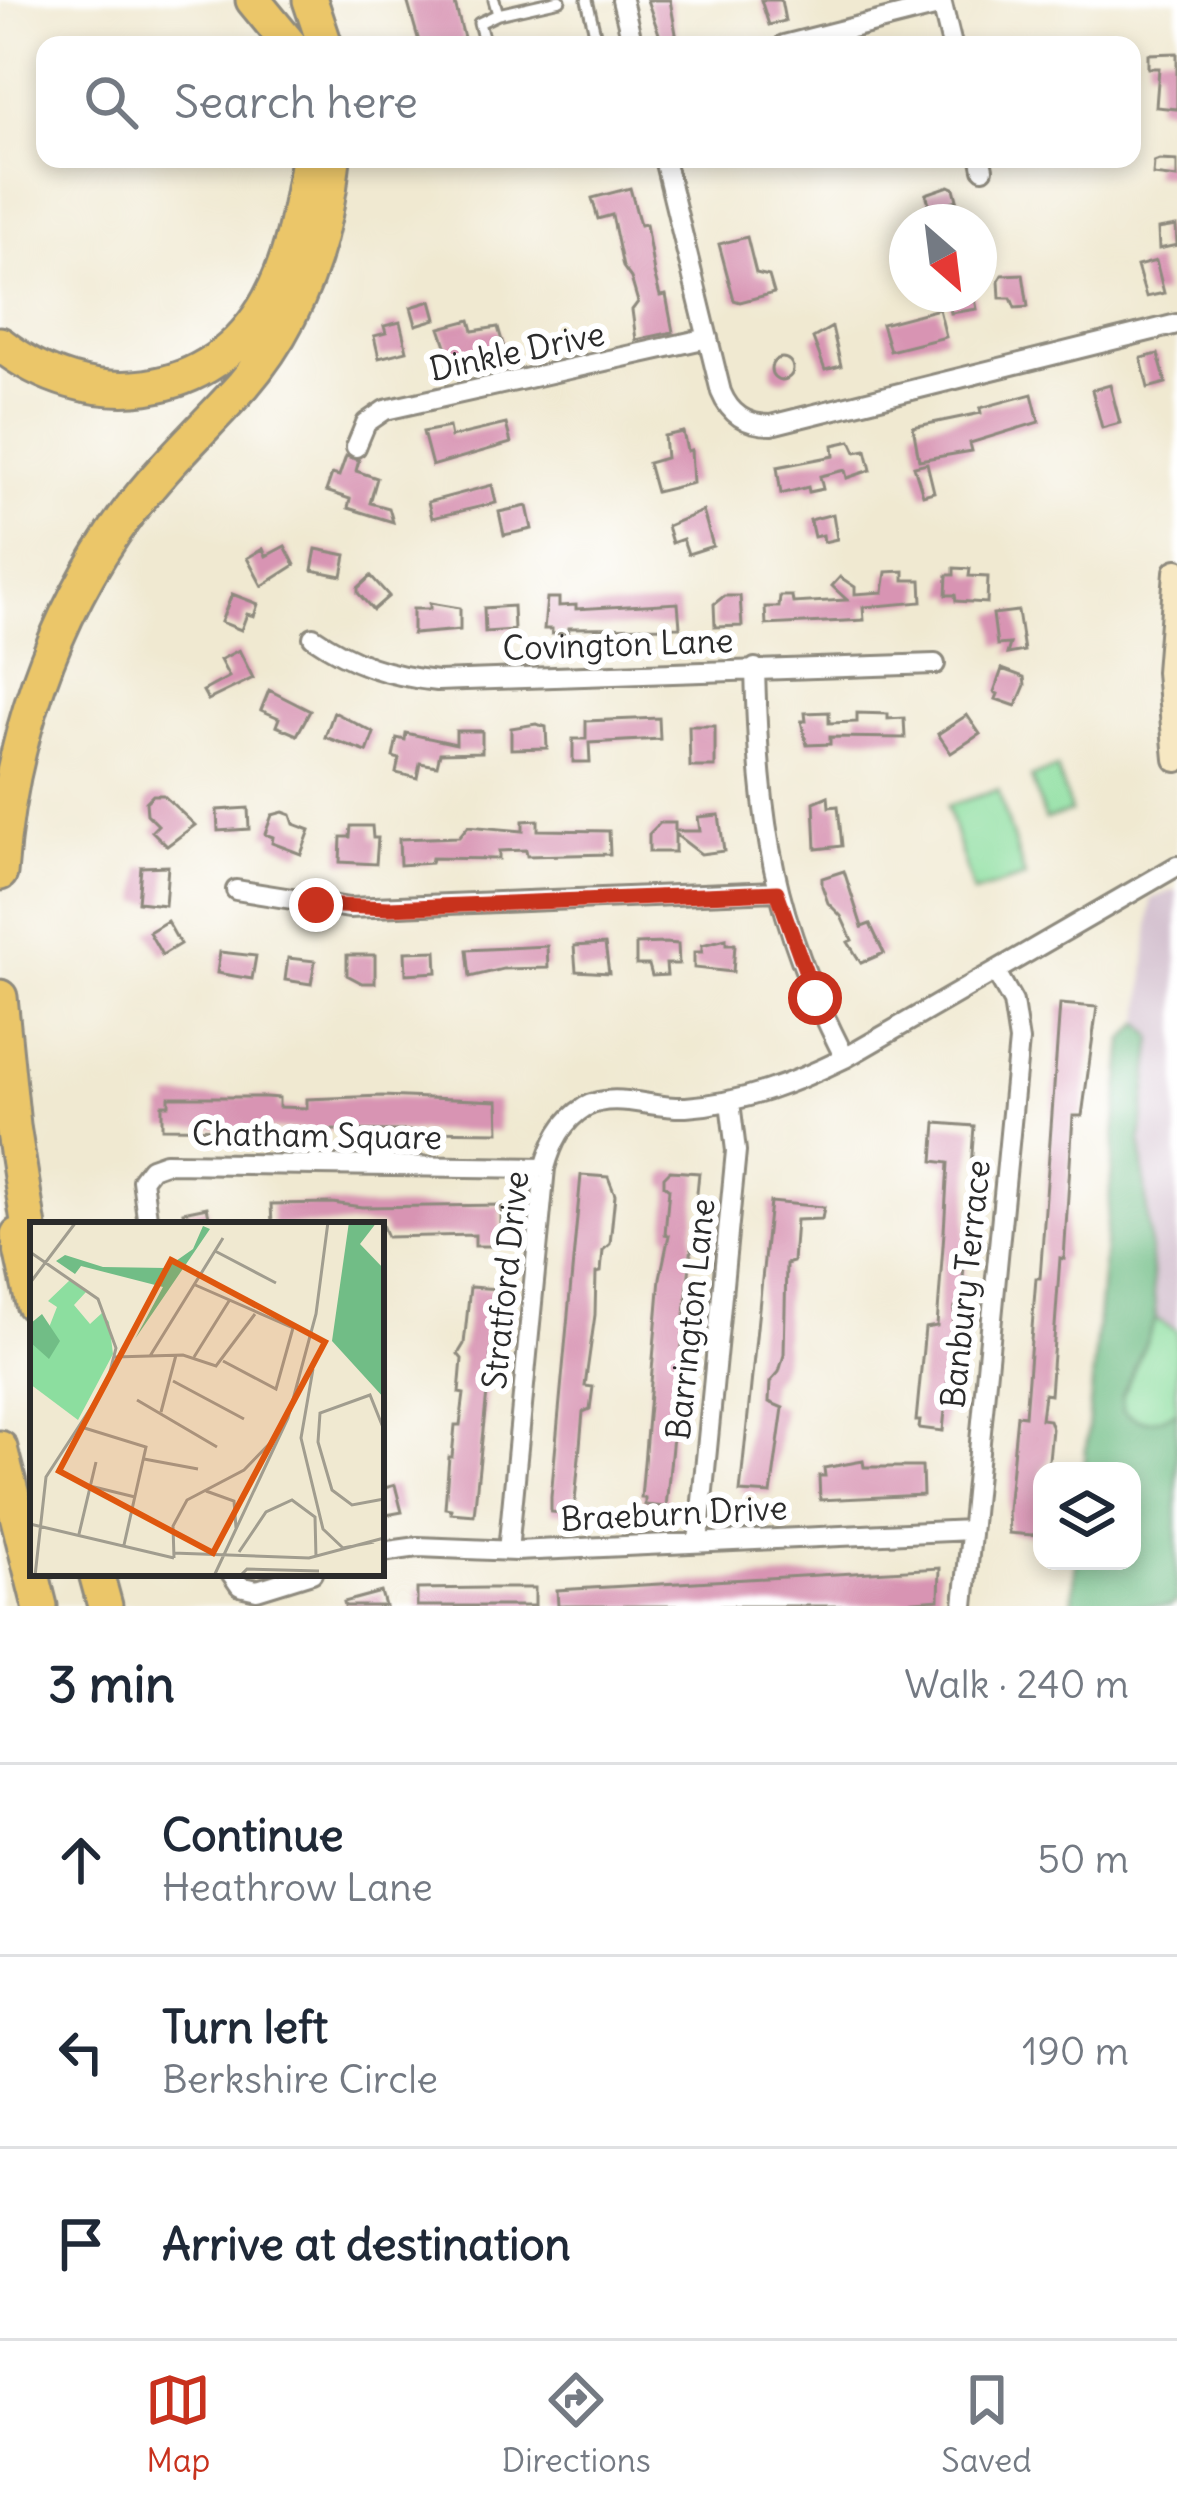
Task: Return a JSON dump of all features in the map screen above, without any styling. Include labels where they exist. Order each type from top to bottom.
[{"type":"highway","points":[[253,0],[285,36]]},
{"type":"highway","points":[[278,0],[290,36]]},
{"type":"highway","points":[[310,0],[322,36]]},
{"type":"highway","points":[[0,344],[43,373],[95,388],[132,389],[169,382],[218,358],[241,338],[271,298],[296,229],[306,168]]},
{"type":"highway","points":[[0,872],[23,734],[58,634],[127,514],[246,381],[290,315],[322,233],[332,168]]},
{"type":"highway","points":[[0,997],[30,1233]]},
{"type":"highway","points":[[0,1140],[30,1289]]},
{"type":"highway","points":[[2,1460],[30,1568]]},
{"type":"highway","points":[[32,1576],[40,1606]]},
{"type":"highway","points":[[97,1576],[104,1606]]},
{"type":"street","points":[[622,0],[632,36]]},
{"type":"street","points":[[817,36],[941,2],[950,36]]},
{"type":"street","points":[[666,168],[721,392],[736,416],[750,423],[771,425],[1177,324]]},
{"type":"street","name":"Dinkle Drive","points":[[356,447],[366,423],[385,410],[708,338]]},
{"type":"street","points":[[1177,572],[1169,672],[1177,759]]},
{"type":"street","name":"Covington Lane","points":[[313,637],[372,668],[437,680],[935,664]]},
{"type":"street","points":[[755,668],[762,814],[777,892],[803,972],[845,1058]]},
{"type":"street","name":"Stratford Drive","points":[[508,1551],[545,1168],[560,1130],[588,1105],[615,1100],[683,1107],[730,1102],[802,1078],[845,1058],[1177,866]]},
{"type":"street","points":[[236,890],[349,908],[777,892]]},
{"type":"street","name":"Banbury Terrace","points":[[964,1606],[1019,1041],[1013,1002],[996,972]]},
{"type":"street","name":"Barrington Lane","points":[[698,1542],[736,1150],[730,1102]]},
{"type":"street","name":"Chatham Square","points":[[148,1222],[142,1180],[151,1168],[165,1163],[545,1168]]},
{"type":"street","name":"Braeburn Drive","points":[[384,1552],[418,1547],[508,1551],[971,1530]]},
{"type":"street","points":[[237,1580],[256,1590],[302,1576]]},
{"type":"lane","points":[[494,0],[498,14]]},
{"type":"lane","points":[[483,36],[479,23],[498,14],[560,0]]},
{"type":"lane","points":[[587,0],[596,36]]},
{"type":"shaded area","points":[[1175,890],[1177,1331],[1156,1319],[1141,1140],[1153,1037],[1141,1023],[1151,899]]},
{"type":"green space","points":[[1057,768],[1071,812],[1045,820],[1031,777]]},
{"type":"green space","points":[[998,790],[1025,877],[973,893],[947,806]]},
{"type":"green space","points":[[1141,1023],[1153,1037],[1141,1140],[1156,1319],[1122,1396],[1123,1411],[1143,1420],[1177,1411],[1177,1602],[1169,1606],[1072,1606],[1075,1570],[1141,1570],[1141,1462],[1085,1462],[1124,1040]]},
{"type":"green space","points":[[1156,1319],[1177,1331],[1177,1411],[1143,1420],[1123,1411],[1122,1396]]},
{"type":"building","points":[[407,0],[454,0],[464,36],[417,36]]},
{"type":"building","points":[[647,0],[670,0],[676,36],[660,36]]},
{"type":"building","points":[[761,0],[781,0],[785,21],[769,25]]},
{"type":"building","points":[[1177,53],[1177,109],[1156,107],[1159,68],[1148,68],[1148,54]]},
{"type":"building","points":[[1177,161],[1177,178],[1153,175],[1154,162]]},
{"type":"building","points":[[949,186],[957,200],[929,204],[926,194]]},
{"type":"building","points":[[630,188],[640,225],[646,224],[654,273],[660,296],[666,295],[673,332],[636,340],[632,310],[638,302],[623,267],[612,215],[598,219],[592,198]]},
{"type":"building","points":[[1176,226],[1177,245],[1159,249],[1158,229]]},
{"type":"building","points":[[747,237],[756,273],[769,276],[774,293],[740,302],[734,300],[719,244]]},
{"type":"building","points":[[1156,261],[1164,293],[1146,297],[1137,266]]},
{"type":"building","points":[[1023,274],[1028,307],[1015,308],[1011,298],[1000,298],[999,280],[1002,275]]},
{"type":"building","points":[[431,301],[436,319],[416,325],[411,307]]},
{"type":"building","points":[[940,312],[946,337],[890,351],[882,324]]},
{"type":"building","points":[[470,320],[473,331],[498,327],[504,348],[451,360],[440,328]]},
{"type":"building","points":[[400,322],[407,351],[379,358],[374,336],[386,333],[384,326]]},
{"type":"building","points":[[832,327],[841,366],[825,370],[813,338]]},
{"type":"building","points":[[1158,354],[1166,383],[1148,388],[1141,358]]},
{"type":"building","points":[[782,358],[793,369],[782,380],[771,369]]},
{"type":"building","points":[[1110,385],[1120,423],[1102,428],[1092,390]]},
{"type":"building","points":[[1032,394],[1039,422],[970,443],[972,451],[919,460],[913,427],[981,413],[980,408]]},
{"type":"building","points":[[506,424],[511,443],[432,466],[423,432],[449,427],[451,437]]},
{"type":"building","points":[[683,432],[687,451],[691,450],[693,483],[656,492],[648,463],[666,458],[664,436]]},
{"type":"building","points":[[851,441],[856,452],[866,450],[871,470],[847,478],[845,470],[820,476],[823,489],[809,492],[808,487],[781,494],[777,467],[834,456],[833,445]]},
{"type":"building","points":[[346,456],[359,460],[356,471],[377,478],[370,503],[389,508],[393,522],[348,508],[350,499],[326,491],[332,474],[339,476]]},
{"type":"building","points":[[927,463],[934,492],[923,495],[914,466]]},
{"type":"building","points":[[492,485],[496,503],[432,518],[428,502]]},
{"type":"building","points":[[527,506],[532,529],[504,535],[499,512]]},
{"type":"building","points":[[703,511],[713,546],[688,554],[683,539],[672,543],[667,526]]},
{"type":"building","points":[[833,514],[837,539],[824,542],[823,535],[814,537],[810,520]]},
{"type":"building","points":[[285,546],[295,565],[262,586],[247,558],[263,549],[266,556]]},
{"type":"building","points":[[316,549],[346,555],[342,576],[312,570]]},
{"type":"building","points":[[954,568],[970,569],[969,576],[988,577],[987,603],[956,601],[955,595],[946,595],[947,575],[954,575]]},
{"type":"building","points":[[904,571],[904,580],[921,580],[922,602],[863,607],[864,620],[766,625],[765,607],[779,607],[780,596],[792,596],[793,603],[847,600],[832,586],[840,577],[855,587],[855,594],[883,592],[886,572]]},
{"type":"building","points":[[371,576],[389,596],[373,610],[358,593]]},
{"type":"building","points":[[232,594],[258,604],[254,616],[247,614],[241,630],[221,622]]},
{"type":"building","points":[[724,596],[740,596],[742,626],[715,627],[714,604]]},
{"type":"building","points":[[547,598],[559,598],[559,606],[576,605],[576,609],[678,603],[680,627],[568,628],[568,633],[552,634],[552,629],[544,629]]},
{"type":"building","points":[[430,603],[460,608],[460,630],[413,634],[413,609],[430,609]]},
{"type":"building","points":[[513,606],[514,630],[485,632],[484,608]]},
{"type":"building","points":[[1018,611],[1024,651],[1007,654],[1010,644],[997,645],[993,614]]},
{"type":"building","points":[[239,650],[253,678],[208,700],[203,691],[229,677],[220,660]]},
{"type":"building","points":[[1002,669],[1024,677],[1016,706],[996,699]]},
{"type":"building","points":[[269,690],[310,711],[297,735],[276,726],[279,718],[261,710]]},
{"type":"building","points":[[334,712],[374,733],[367,752],[325,737]]},
{"type":"building","points":[[829,712],[829,723],[857,722],[857,713],[904,718],[905,738],[830,737],[830,744],[807,745],[801,721],[806,721],[805,713]]},
{"type":"building","points":[[967,715],[980,734],[951,753],[938,734]]},
{"type":"building","points":[[659,718],[660,739],[589,743],[590,762],[573,762],[573,739],[586,739],[586,721]]},
{"type":"building","points":[[689,726],[715,726],[715,767],[690,767]]},
{"type":"building","points":[[546,727],[547,748],[511,749],[511,728]]},
{"type":"building","points":[[456,731],[482,731],[482,752],[440,753],[437,766],[420,763],[417,778],[396,773],[397,738],[405,740],[406,733],[456,744]]},
{"type":"building","points":[[153,795],[163,795],[195,825],[167,846],[152,831],[158,825],[147,814],[146,802]]},
{"type":"building","points":[[828,796],[829,807],[838,806],[842,846],[816,849],[814,802]]},
{"type":"building","points":[[248,808],[249,829],[218,831],[217,810]]},
{"type":"building","points":[[272,815],[291,815],[294,824],[310,830],[301,854],[272,843],[273,837],[265,834]]},
{"type":"building","points":[[719,815],[724,851],[701,854],[675,834],[675,852],[649,852],[649,834],[660,823],[675,823],[675,831],[700,831],[698,817]]},
{"type":"building","points":[[538,820],[538,830],[609,831],[610,854],[527,856],[526,850],[499,851],[499,859],[432,858],[431,863],[400,865],[399,839],[459,837],[468,826],[523,831],[523,821]]},
{"type":"building","points":[[351,826],[372,826],[373,838],[378,838],[376,864],[340,862],[341,837],[350,837]]},
{"type":"building","points":[[168,866],[165,905],[138,902],[141,867]]},
{"type":"building","points":[[844,871],[862,927],[870,924],[884,953],[861,963],[822,886],[822,878]]},
{"type":"building","points":[[167,921],[180,944],[162,955],[149,932]]},
{"type":"building","points":[[726,939],[726,944],[735,944],[733,972],[694,968],[694,952]]},
{"type":"building","points":[[605,944],[609,973],[576,971],[574,946]]},
{"type":"building","points":[[636,944],[678,944],[679,964],[666,964],[667,975],[652,976],[649,965],[636,965]]},
{"type":"building","points":[[547,946],[548,968],[503,969],[470,977],[467,950]]},
{"type":"building","points":[[436,951],[437,972],[406,974],[405,952]]},
{"type":"building","points":[[220,952],[256,956],[252,979],[217,973]]},
{"type":"building","points":[[347,955],[375,955],[375,983],[347,975]]},
{"type":"building","points":[[288,958],[315,961],[311,984],[285,980]]},
{"type":"building","points":[[1060,1004],[1097,1007],[1082,1116],[1073,1116],[1050,1395],[1044,1394],[1041,1419],[1049,1420],[1052,1429],[1049,1460],[1033,1462],[1032,1535],[1009,1533],[1008,1510],[1017,1415],[1025,1416],[1036,1278],[1040,1278]]},
{"type":"building","points":[[382,1096],[498,1101],[499,1132],[162,1128],[162,1105],[169,1105],[169,1097],[279,1098],[279,1107],[307,1108],[307,1099]]},
{"type":"building","points":[[936,1123],[974,1126],[961,1307],[955,1307],[943,1431],[919,1428],[920,1421],[916,1421],[925,1328],[937,1326],[944,1232],[948,1163],[933,1161]]},
{"type":"building","points":[[670,1171],[699,1173],[666,1507],[645,1505],[641,1498],[660,1278],[669,1235],[665,1234],[669,1189],[664,1177]]},
{"type":"building","points":[[581,1175],[608,1177],[615,1195],[610,1244],[603,1250],[601,1272],[596,1273],[585,1386],[593,1387],[590,1409],[583,1412],[574,1513],[570,1514],[551,1512],[551,1497]]},
{"type":"building","points":[[770,1202],[824,1207],[822,1219],[796,1220],[793,1262],[786,1264],[784,1355],[770,1382],[769,1402],[783,1408],[771,1494],[740,1492]]},
{"type":"building","points":[[271,1204],[501,1205],[501,1246],[475,1246],[475,1235],[387,1237],[384,1222],[272,1222]]},
{"type":"building","points":[[207,1207],[210,1222],[185,1222],[183,1212]]},
{"type":"building","points":[[470,1287],[498,1289],[474,1515],[445,1508],[449,1457],[464,1394],[459,1393],[462,1359],[458,1354],[464,1344]]},
{"type":"building","points":[[863,1461],[864,1467],[922,1467],[923,1495],[820,1500],[819,1476],[825,1476],[824,1468]]},
{"type":"building","points":[[395,1485],[402,1512],[384,1515],[384,1488]]},
{"type":"building","points":[[940,1568],[939,1599],[857,1606],[558,1606],[557,1590]]},
{"type":"building","points":[[535,1588],[535,1606],[417,1606],[417,1589]]},
{"type":"building","points":[[381,1592],[385,1606],[345,1606],[344,1602]]},
{"type":"route","points":[[316,905],[389,908],[777,892],[815,998]]}]
